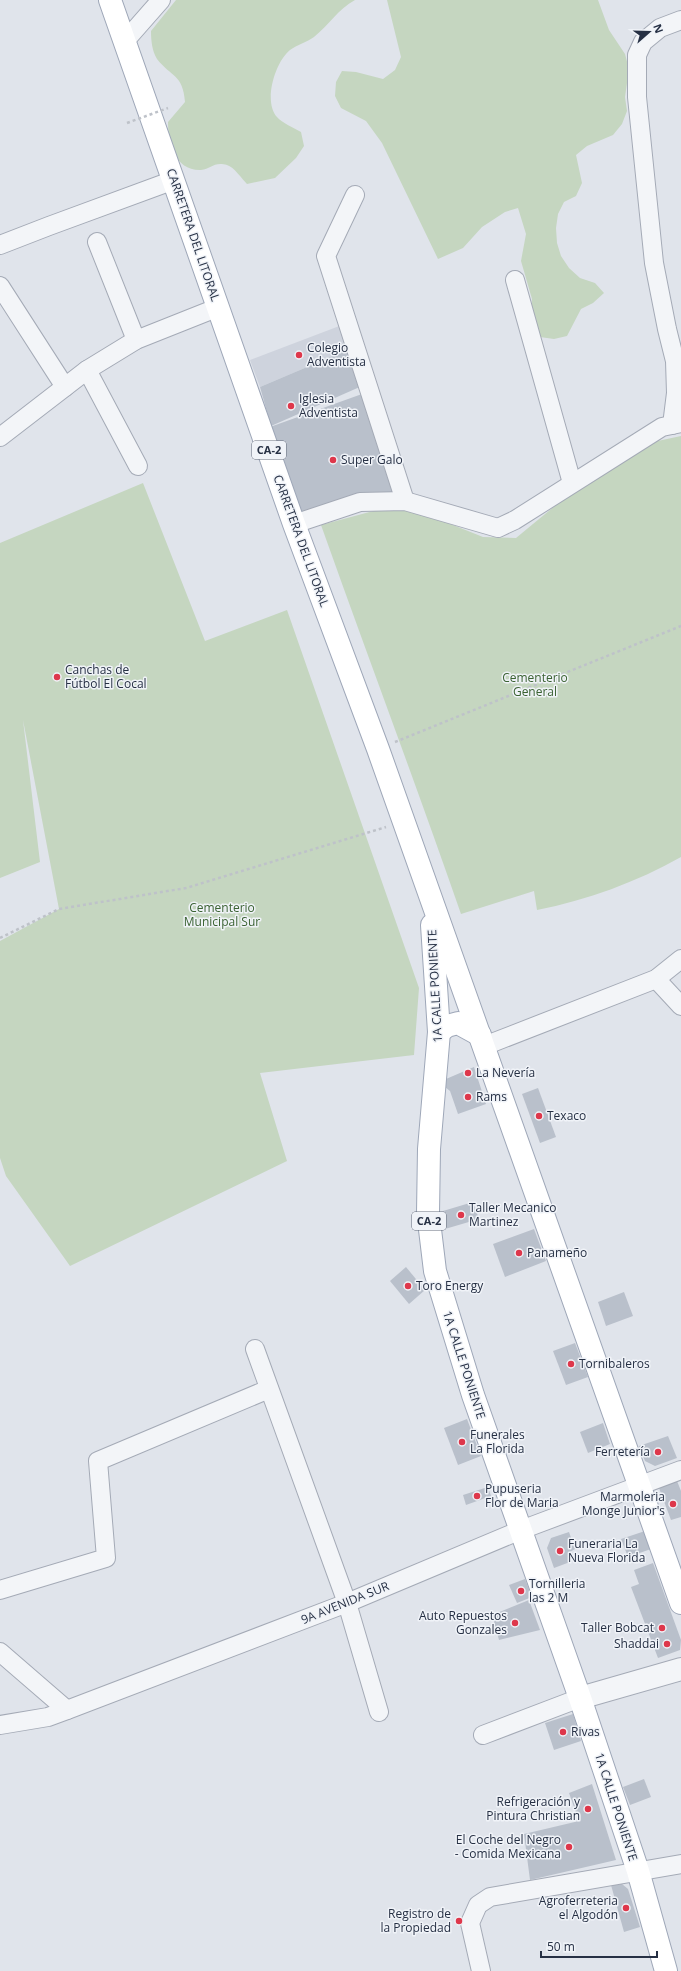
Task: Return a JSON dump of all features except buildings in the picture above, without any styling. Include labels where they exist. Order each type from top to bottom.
[{"type":"main road","name":"CARRETERA DEL LITORAL","points":[[110,0],[294,524],[378,749],[430,900]]},
{"type":"main road","name":"1A CALLE PONIENTE","points":[[430,900],[440,1032],[429,1149],[428,1213],[435,1271],[473,1395],[580,1698],[638,1871],[666,1971]]},
{"type":"main road","name":"CA-2","points":[[430,900],[482,1041],[681,1603]]},
{"type":"main road","points":[[440,1032],[447,1026],[458,1023],[482,1041]]},
{"type":"street","points":[[125,41],[161,0]]},
{"type":"street","points":[[294,524],[360,502],[405,501],[498,528],[515,520],[662,427],[676,424],[675,361],[654,263],[637,97],[637,55],[643,42],[660,28],[681,20]]},
{"type":"street","points":[[0,246],[49,226],[174,180]]},
{"type":"street","points":[[355,195],[326,256],[405,501]]},
{"type":"street","points":[[98,242],[136,340]]},
{"type":"street","points":[[515,280],[572,483]]},
{"type":"street","points":[[0,286],[65,387]]},
{"type":"street","points":[[0,436],[87,370],[136,340],[218,307]]},
{"type":"street","points":[[87,370],[138,466]]},
{"type":"street","points":[[482,1041],[656,979],[681,959]]},
{"type":"street","points":[[656,979],[681,1006]]},
{"type":"street","points":[[256,1349],[348,1603],[379,1712]]},
{"type":"street","points":[[0,1590],[106,1558],[98,1461],[269,1388]]},
{"type":"street","name":"9A AVENIDA SUR","points":[[0,1725],[48,1717],[67,1710],[348,1603],[521,1530],[640,1484],[681,1470]]},
{"type":"street","points":[[0,1652],[67,1710]]},
{"type":"street","points":[[483,1735],[580,1698],[681,1669]]},
{"type":"street","points":[[481,1971],[470,1922],[478,1905],[490,1897],[681,1864]]},
{"type":"street","points":[[478,1905],[494,1971]]},
{"type":"path","points":[[127,123],[168,108]]},
{"type":"path","points":[[378,749],[681,626]]},
{"type":"path","points":[[0,938],[59,909],[186,888],[404,821]]},
{"type":"shaded area","name":"Colegio Adventista","points":[[342,325],[347,350],[260,387],[250,360]]},
{"type":"green space","points":[[176,0],[355,0],[339,12],[314,37],[290,50],[280,63],[271,92],[273,110],[277,117],[282,121],[301,132],[304,146],[296,158],[275,178],[247,184],[230,166],[219,164],[201,170],[192,169],[179,161],[175,154],[168,130],[168,122],[185,102],[184,93],[182,86],[176,77],[162,65],[155,56],[152,45],[151,31]]},
{"type":"green space","points":[[387,0],[598,0],[609,30],[625,54],[629,69],[625,97],[627,111],[622,124],[613,135],[587,146],[576,155],[582,183],[576,196],[564,202],[558,214],[556,228],[557,243],[561,256],[569,268],[580,278],[595,283],[604,293],[593,303],[581,309],[567,336],[554,339],[540,337],[533,326],[531,313],[532,299],[521,261],[526,234],[518,208],[505,212],[482,227],[463,248],[438,259],[382,143],[366,121],[341,108],[335,96],[336,82],[342,71],[356,72],[383,79],[395,70],[401,57]]},
{"type":"green space","name":"Cementerio General","points":[[681,436],[681,857],[629,882],[556,906],[537,910],[534,891],[461,914],[321,525],[392,506],[448,523],[483,537],[516,538],[556,505],[653,442]]},
{"type":"green space","name":"Cementerio Municipal Sur","points":[[143,483],[205,641],[287,610],[419,988],[414,1055],[260,1073],[287,1161],[70,1266],[6,1176],[0,1158],[0,941],[59,909],[23,720],[40,862],[0,878],[0,543]]},
{"type":"place","name":"Colegio Adventista","points":[[299,355]]},
{"type":"place","name":"Iglesia Adventista","points":[[291,406]]},
{"type":"place","name":"Super Galo","points":[[333,460]]},
{"type":"place","name":"Canchas de Fútbol El Cocal","points":[[57,677]]},
{"type":"place","name":"La Nevería","points":[[468,1073]]},
{"type":"place","name":"Rams","points":[[468,1097]]},
{"type":"place","name":"Texaco","points":[[539,1116]]},
{"type":"place","name":"Taller Mecanico Martinez","points":[[461,1215]]},
{"type":"place","name":"Panameño","points":[[519,1253]]},
{"type":"place","name":"Toro Energy","points":[[408,1286]]},
{"type":"place","name":"Tornibaleros","points":[[571,1364]]},
{"type":"place","name":"Funerales La Florida","points":[[462,1442]]},
{"type":"place","name":"Ferretería","points":[[658,1452]]},
{"type":"place","name":"Pupuseria Flor de Maria","points":[[477,1496]]},
{"type":"place","name":"Marmoleria Monge Junior's","points":[[673,1504]]},
{"type":"place","name":"Funeraria La Nueva Florida","points":[[560,1551]]},
{"type":"place","name":"Tornilleria las 2 M","points":[[521,1591]]},
{"type":"place","name":"Auto Repuestos Gonzales","points":[[515,1623]]},
{"type":"place","name":"Taller Bobcat","points":[[662,1628]]},
{"type":"place","name":"Shaddai","points":[[667,1644]]},
{"type":"place","name":"Rivas","points":[[563,1732]]},
{"type":"place","name":"Refrigeración y Pintura Christian","points":[[588,1809]]},
{"type":"place","name":"El Coche del Negro - Comida Mexicana","points":[[569,1847]]},
{"type":"place","name":"Agroferreteria el Algodón","points":[[626,1908]]},
{"type":"place","name":"Registro de la Propiedad","points":[[459,1921]]}]
